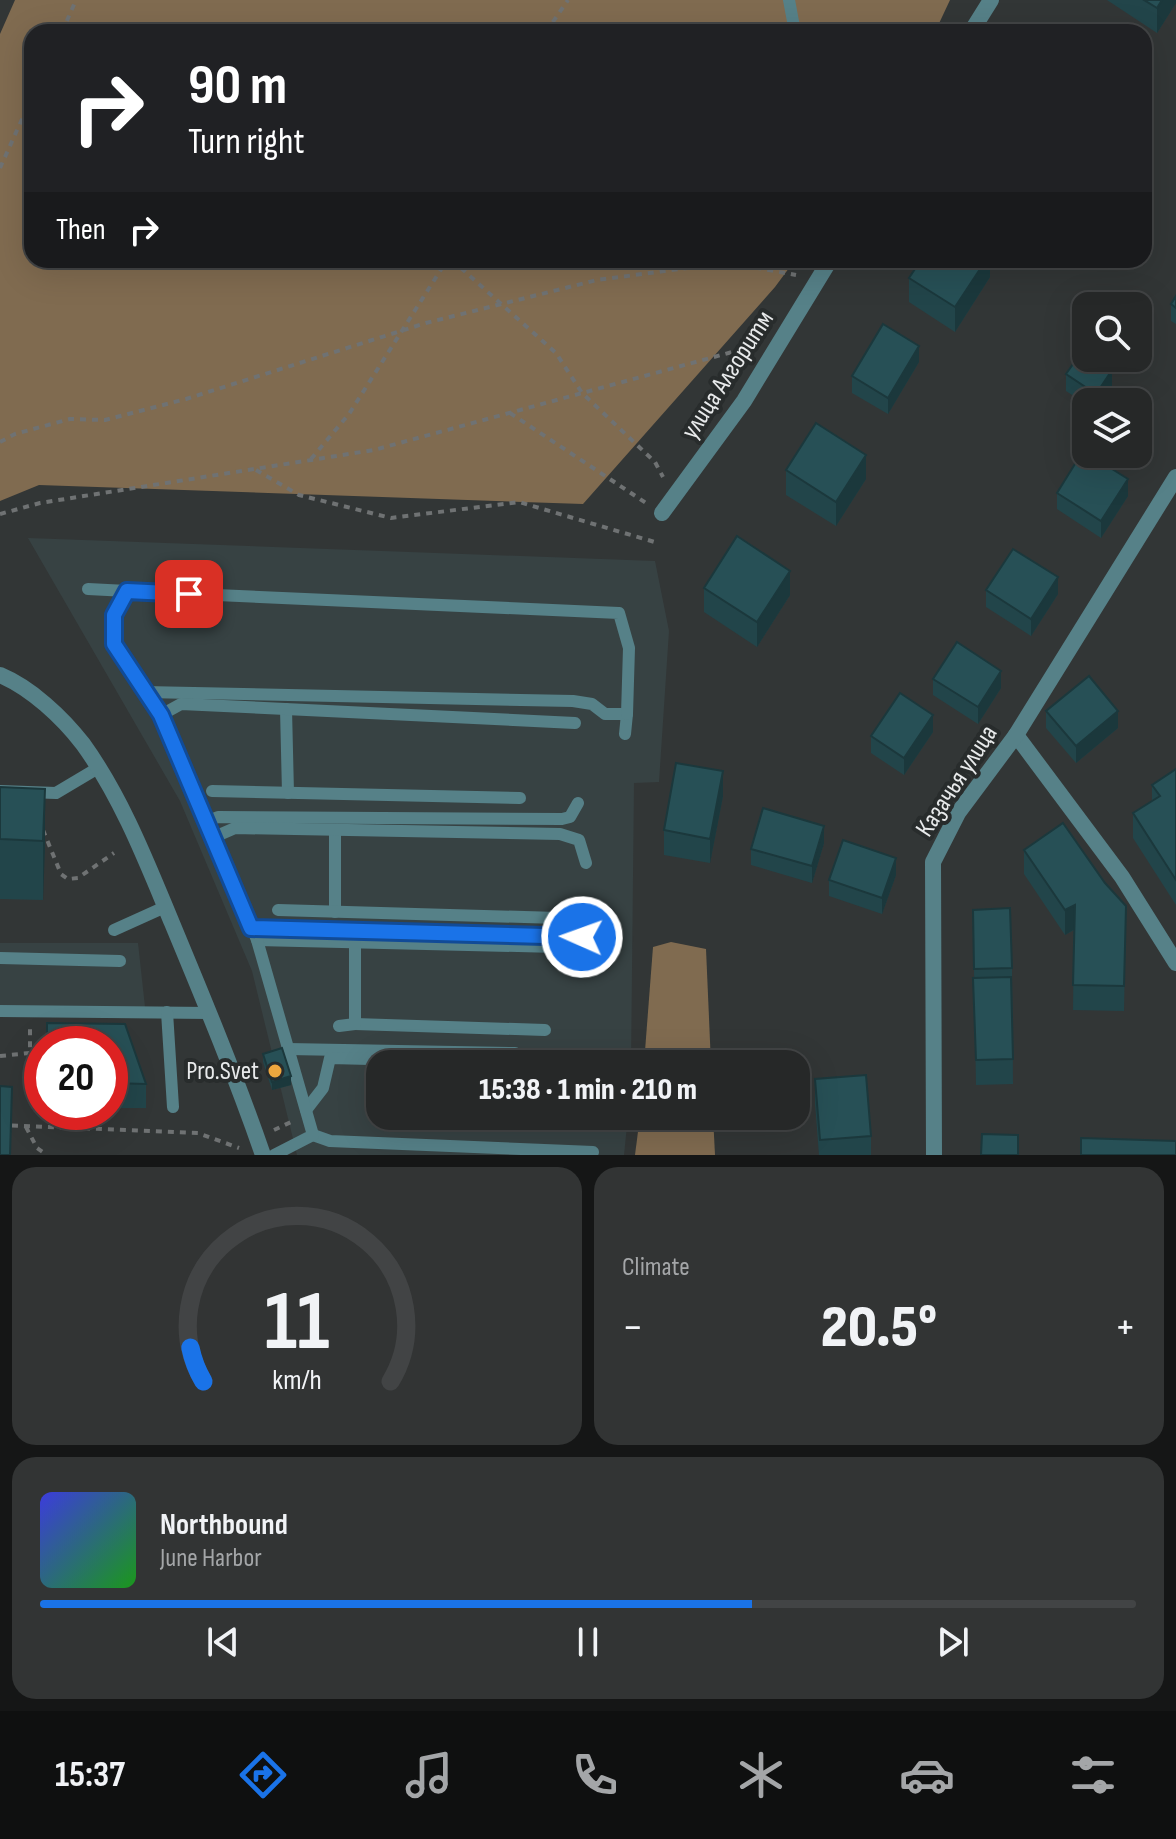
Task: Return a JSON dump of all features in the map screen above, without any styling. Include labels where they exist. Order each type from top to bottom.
[{"type":"street","points":[[976,24],[991,0]]},
{"type":"street","name":"улица Алгоритм","points":[[662,513],[744,401],[825,268]]},
{"type":"street","name":"Казачья улица","points":[[934,1155],[933,862],[958,813],[1016,735],[1176,477]]},
{"type":"street","points":[[0,675],[23,684],[81,742],[98,768],[142,850],[210,1013],[263,1155]]},
{"type":"street","points":[[1016,735],[1122,877],[1176,963]]},
{"type":"lane","points":[[789,0],[794,24]]},
{"type":"lane","points":[[88,589],[619,613],[629,648],[625,734]]},
{"type":"lane","points":[[127,591],[114,615],[114,644],[161,715],[254,934],[313,1135]]},
{"type":"lane","points":[[144,692],[573,701],[592,704],[605,714],[627,714]]},
{"type":"lane","points":[[161,715],[181,704],[575,723]]},
{"type":"lane","points":[[286,709],[288,793]]},
{"type":"lane","points":[[0,791],[56,793],[98,768]]},
{"type":"lane","points":[[212,791],[520,798]]},
{"type":"lane","points":[[205,822],[218,817],[562,819],[570,817],[578,803]]},
{"type":"lane","points":[[212,838],[235,828],[560,834],[579,840],[586,863]]},
{"type":"lane","points":[[335,831],[335,912]]},
{"type":"lane","points":[[114,930],[165,907]]},
{"type":"lane","points":[[278,910],[591,919]]},
{"type":"lane","points":[[254,934],[355,944],[557,947]]},
{"type":"lane","points":[[254,934],[582,937],[581,972]]},
{"type":"lane","points":[[355,944],[355,1024]]},
{"type":"lane","points":[[0,958],[120,961]]},
{"type":"lane","points":[[0,1011],[210,1013]]},
{"type":"lane","points":[[167,1012],[173,1107]]},
{"type":"lane","points":[[339,1026],[545,1030]]},
{"type":"lane","points":[[288,1049],[366,1050]]},
{"type":"lane","points":[[306,1110],[323,1088],[330,1058],[366,1059]]},
{"type":"lane","points":[[274,1155],[313,1135],[330,1141],[593,1152]]},
{"type":"lane","points":[[330,1141],[338,1155]]},
{"type":"path","points":[[66,24],[76,0]]},
{"type":"path","points":[[552,24],[568,0]]},
{"type":"path","points":[[0,168],[24,115]]},
{"type":"path","points":[[309,461],[349,414],[444,268]]},
{"type":"path","points":[[459,268],[556,353],[582,393],[655,462],[673,497]]},
{"type":"path","points":[[0,442],[15,434],[70,419],[105,420],[186,399],[402,330],[597,280],[687,268],[758,268],[818,279]]},
{"type":"path","points":[[0,514],[40,503],[374,450],[783,338]]},
{"type":"path","points":[[509,413],[662,513]]},
{"type":"path","points":[[254,469],[299,495],[391,518],[519,502],[658,543]]},
{"type":"path","points":[[30,792],[61,874],[68,879],[78,878],[114,853]]},
{"type":"path","points":[[0,1056],[30,1053],[30,1012]]},
{"type":"path","points":[[273,1130],[289,1124]]},
{"type":"path","points":[[0,1125],[24,1127]]},
{"type":"path","points":[[28,1130],[37,1148],[47,1155]]},
{"type":"path","points":[[112,1130],[198,1133],[239,1148]]},
{"type":"shaded area","points":[[15,0],[950,0],[939,24],[24,24],[24,268],[789,268],[583,504],[39,485],[0,501],[0,34]]},
{"type":"shaded area","points":[[28,538],[655,561],[669,631],[659,782],[634,783],[631,1050],[366,1050],[366,1130],[627,1130],[624,1155],[297,1155],[252,971],[180,801]]},
{"type":"shaded area","points":[[671,942],[706,949],[710,1050],[645,1050],[653,947]]},
{"type":"shaded area","points":[[0,943],[138,943],[145,1007],[0,1007]]},
{"type":"shaded area","points":[[638,1130],[714,1130],[715,1155],[635,1155]]},
{"type":"building","points":[[1144,0],[1162,0],[1157,8]]},
{"type":"building","points":[[916,268],[981,268],[955,307],[909,278]]},
{"type":"building","points":[[883,324],[919,346],[888,398],[852,376]]},
{"type":"building","points":[[1072,366],[1072,372],[1111,372],[1100,388],[1087,388],[1066,374]]},
{"type":"building","points":[[816,423],[866,455],[836,502],[786,470]]},
{"type":"building","points":[[1072,468],[1110,468],[1128,479],[1101,521],[1057,493]]},
{"type":"building","points":[[737,536],[790,571],[757,622],[704,588]]},
{"type":"building","points":[[1013,549],[1058,577],[1031,619],[986,590]]},
{"type":"building","points":[[957,642],[1001,671],[978,707],[933,679]]},
{"type":"building","points":[[1089,676],[1118,711],[1076,746],[1046,711]]},
{"type":"building","points":[[900,693],[933,715],[904,758],[871,736]]},
{"type":"building","points":[[676,763],[723,771],[710,839],[664,830]]},
{"type":"building","points":[[1176,769],[1176,880],[1133,813],[1160,796],[1152,785]]},
{"type":"building","points":[[0,787],[45,789],[43,841],[0,839]]},
{"type":"building","points":[[763,808],[824,826],[812,866],[751,849]]},
{"type":"building","points":[[1063,823],[1105,883],[1126,906],[1124,986],[1073,985],[1075,905],[1065,910],[1024,850]]},
{"type":"building","points":[[843,840],[896,858],[882,898],[829,880]]},
{"type":"building","points":[[1010,908],[1012,968],[974,969],[973,910]]},
{"type":"building","points":[[1011,977],[1013,1059],[976,1060],[973,978]]},
{"type":"building","points":[[47,1023],[126,1026],[47,1026]]},
{"type":"building","points":[[128,1033],[146,1084],[128,1084]]},
{"type":"building","points":[[282,1048],[291,1076],[272,1082],[263,1054]]},
{"type":"building","points":[[866,1075],[871,1136],[820,1140],[815,1079]]},
{"type":"building","points":[[0,1086],[12,1087],[10,1155],[0,1155]]},
{"type":"building","points":[[982,1134],[1018,1135],[1018,1155],[981,1155]]},
{"type":"building","points":[[1081,1138],[1176,1141],[1176,1155],[1081,1155]]},
{"type":"place","name":"Pro.Svet","points":[[275,1071]]},
{"type":"route","points":[[189,594],[127,591],[114,615],[114,644],[161,715],[251,928],[582,937]]}]
